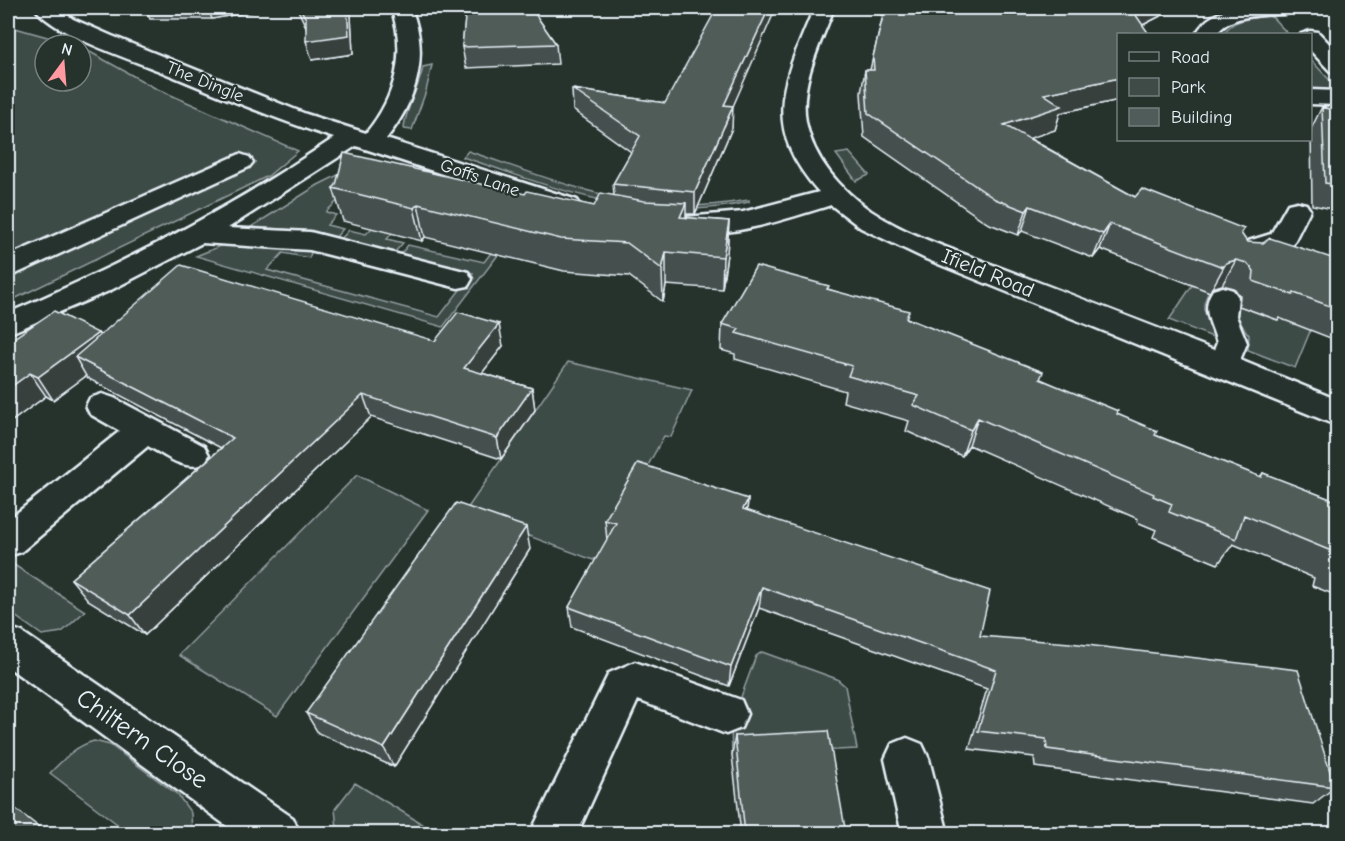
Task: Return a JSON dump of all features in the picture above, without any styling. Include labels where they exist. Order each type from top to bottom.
[{"type":"street","name":"The Dingle","points":[[45,8],[66,23],[104,41],[298,118],[362,139]]},
{"type":"street","points":[[8,324],[103,283],[200,234],[317,162],[362,139],[390,118],[407,75],[409,30],[401,8]]},
{"type":"street","name":"Ifield Road","points":[[824,8],[796,87],[793,104],[794,121],[800,144],[813,167],[837,195],[861,216],[892,234],[1005,281],[1222,365],[1338,414]]},
{"type":"street","points":[[1208,33],[1214,24],[1224,18],[1250,11],[1283,8],[1306,33]]},
{"type":"street","points":[[1312,39],[1338,66]]},
{"type":"street","points":[[1312,97],[1338,98]]},
{"type":"street","name":"Goffs Lane","points":[[362,139],[594,214]]},
{"type":"street","points":[[8,267],[240,162]]},
{"type":"street","points":[[662,223],[691,225],[733,222],[768,215],[837,195]]},
{"type":"street","points":[[1244,258],[1252,249],[1282,240],[1298,210]]},
{"type":"street","points":[[200,234],[225,238],[284,237],[309,241],[458,279]]},
{"type":"street","points":[[1222,365],[1232,343],[1227,326],[1220,317],[1219,309],[1224,297]]},
{"type":"street","points":[[102,406],[192,455]]},
{"type":"street","points":[[8,541],[146,429]]},
{"type":"street","name":"Chiltern Close","points":[[8,645],[258,829]]},
{"type":"street","points":[[554,834],[624,686],[635,681],[645,683],[726,714]]},
{"type":"street","points":[[908,759],[925,834]]},
{"type":"green space","points":[[1268,16],[1273,18],[1287,33],[1224,33],[1237,22]]},
{"type":"green space","points":[[8,26],[33,33],[33,93],[93,93],[93,54],[155,88],[298,151],[268,176],[8,302]]},
{"type":"green space","points":[[1312,61],[1337,88],[1328,92],[1312,92]]},
{"type":"green space","points":[[432,65],[426,91],[412,130],[404,129],[423,67]]},
{"type":"green space","points":[[468,151],[568,185],[646,203],[691,206],[749,200],[749,202],[710,208],[638,207],[569,192],[534,181],[463,157]]},
{"type":"green space","points":[[849,152],[869,175],[856,181],[836,154]]},
{"type":"green space","points":[[344,172],[498,255],[443,327],[196,256],[223,245],[309,250],[311,253],[309,258],[283,253],[267,270],[439,317],[473,273],[400,255],[408,245],[484,262],[491,253],[354,185],[326,212],[336,215],[327,225],[343,229],[335,238],[309,231],[251,227],[318,185]]},
{"type":"green space","points":[[375,225],[395,230],[387,239],[403,243],[394,253],[340,240],[349,230],[366,234]]},
{"type":"green space","points":[[1193,284],[1209,291],[1204,309],[1216,332],[1215,338],[1169,320]]},
{"type":"green space","points":[[1234,304],[1277,320],[1279,317],[1311,329],[1295,368],[1248,350],[1249,335],[1235,316]]},
{"type":"green space","points":[[568,362],[692,390],[671,437],[664,436],[598,557],[593,560],[465,512]]},
{"type":"green space","points":[[357,475],[428,510],[277,716],[179,655]]},
{"type":"green space","points":[[8,561],[85,611],[62,632],[42,635],[8,611]]},
{"type":"green space","points":[[762,652],[837,679],[845,686],[857,749],[732,755],[731,724],[756,656]]},
{"type":"green space","points":[[94,741],[110,745],[178,795],[191,813],[192,833],[129,833],[50,773],[75,750]]},
{"type":"green space","points":[[355,783],[437,833],[344,833],[337,828],[335,809]]},
{"type":"building","points":[[300,8],[347,8],[349,35],[306,41],[306,19]]},
{"type":"building","points":[[466,8],[531,8],[556,44],[462,47]]},
{"type":"building","points":[[717,8],[769,8],[724,105],[733,106],[695,192],[613,184],[640,136],[572,89],[665,103]]},
{"type":"building","points":[[885,8],[1140,8],[1133,11],[1148,33],[1117,33],[1117,78],[1044,94],[1062,106],[1004,125],[1135,197],[1142,189],[1244,229],[1241,233],[1247,242],[1263,243],[1270,238],[1338,260],[1338,309],[1253,281],[1254,271],[1247,263],[1236,260],[1226,263],[1223,267],[1110,224],[1103,234],[1030,206],[1026,211],[995,199],[868,113],[865,70],[874,70],[873,57]]},
{"type":"building","points":[[1322,107],[1338,112],[1338,185],[1325,183]]},
{"type":"building","points":[[344,153],[525,194],[527,191],[594,206],[601,193],[644,201],[686,203],[680,217],[729,221],[723,257],[666,252],[662,269],[627,243],[561,239],[418,204],[414,208],[333,188],[336,185]]},
{"type":"building","points":[[181,265],[435,341],[458,312],[499,324],[464,368],[532,388],[497,438],[363,395],[130,615],[71,579],[233,438],[75,357]]},
{"type":"building","points":[[756,266],[829,286],[827,289],[909,311],[906,318],[1043,372],[1040,379],[1118,411],[1117,414],[1157,431],[1155,435],[1261,477],[1263,473],[1338,502],[1338,562],[1334,561],[1336,553],[1244,515],[1236,539],[1169,512],[1172,504],[1153,496],[1154,494],[978,418],[971,430],[913,405],[919,396],[848,376],[852,366],[736,333],[739,329],[722,324]]},
{"type":"building","points":[[54,311],[98,333],[38,377],[30,373],[8,389],[8,342]]},
{"type":"building","points":[[638,463],[748,499],[743,509],[990,591],[980,636],[1070,643],[1298,670],[1335,787],[1047,749],[1046,739],[978,731],[996,670],[762,587],[731,667],[569,607],[616,523],[605,520]]},
{"type":"building","points":[[456,503],[526,527],[384,748],[306,713]]},
{"type":"building","points":[[828,731],[846,834],[745,834],[735,736]]},
{"type":"building","points":[[8,803],[48,834],[8,834]]}]
